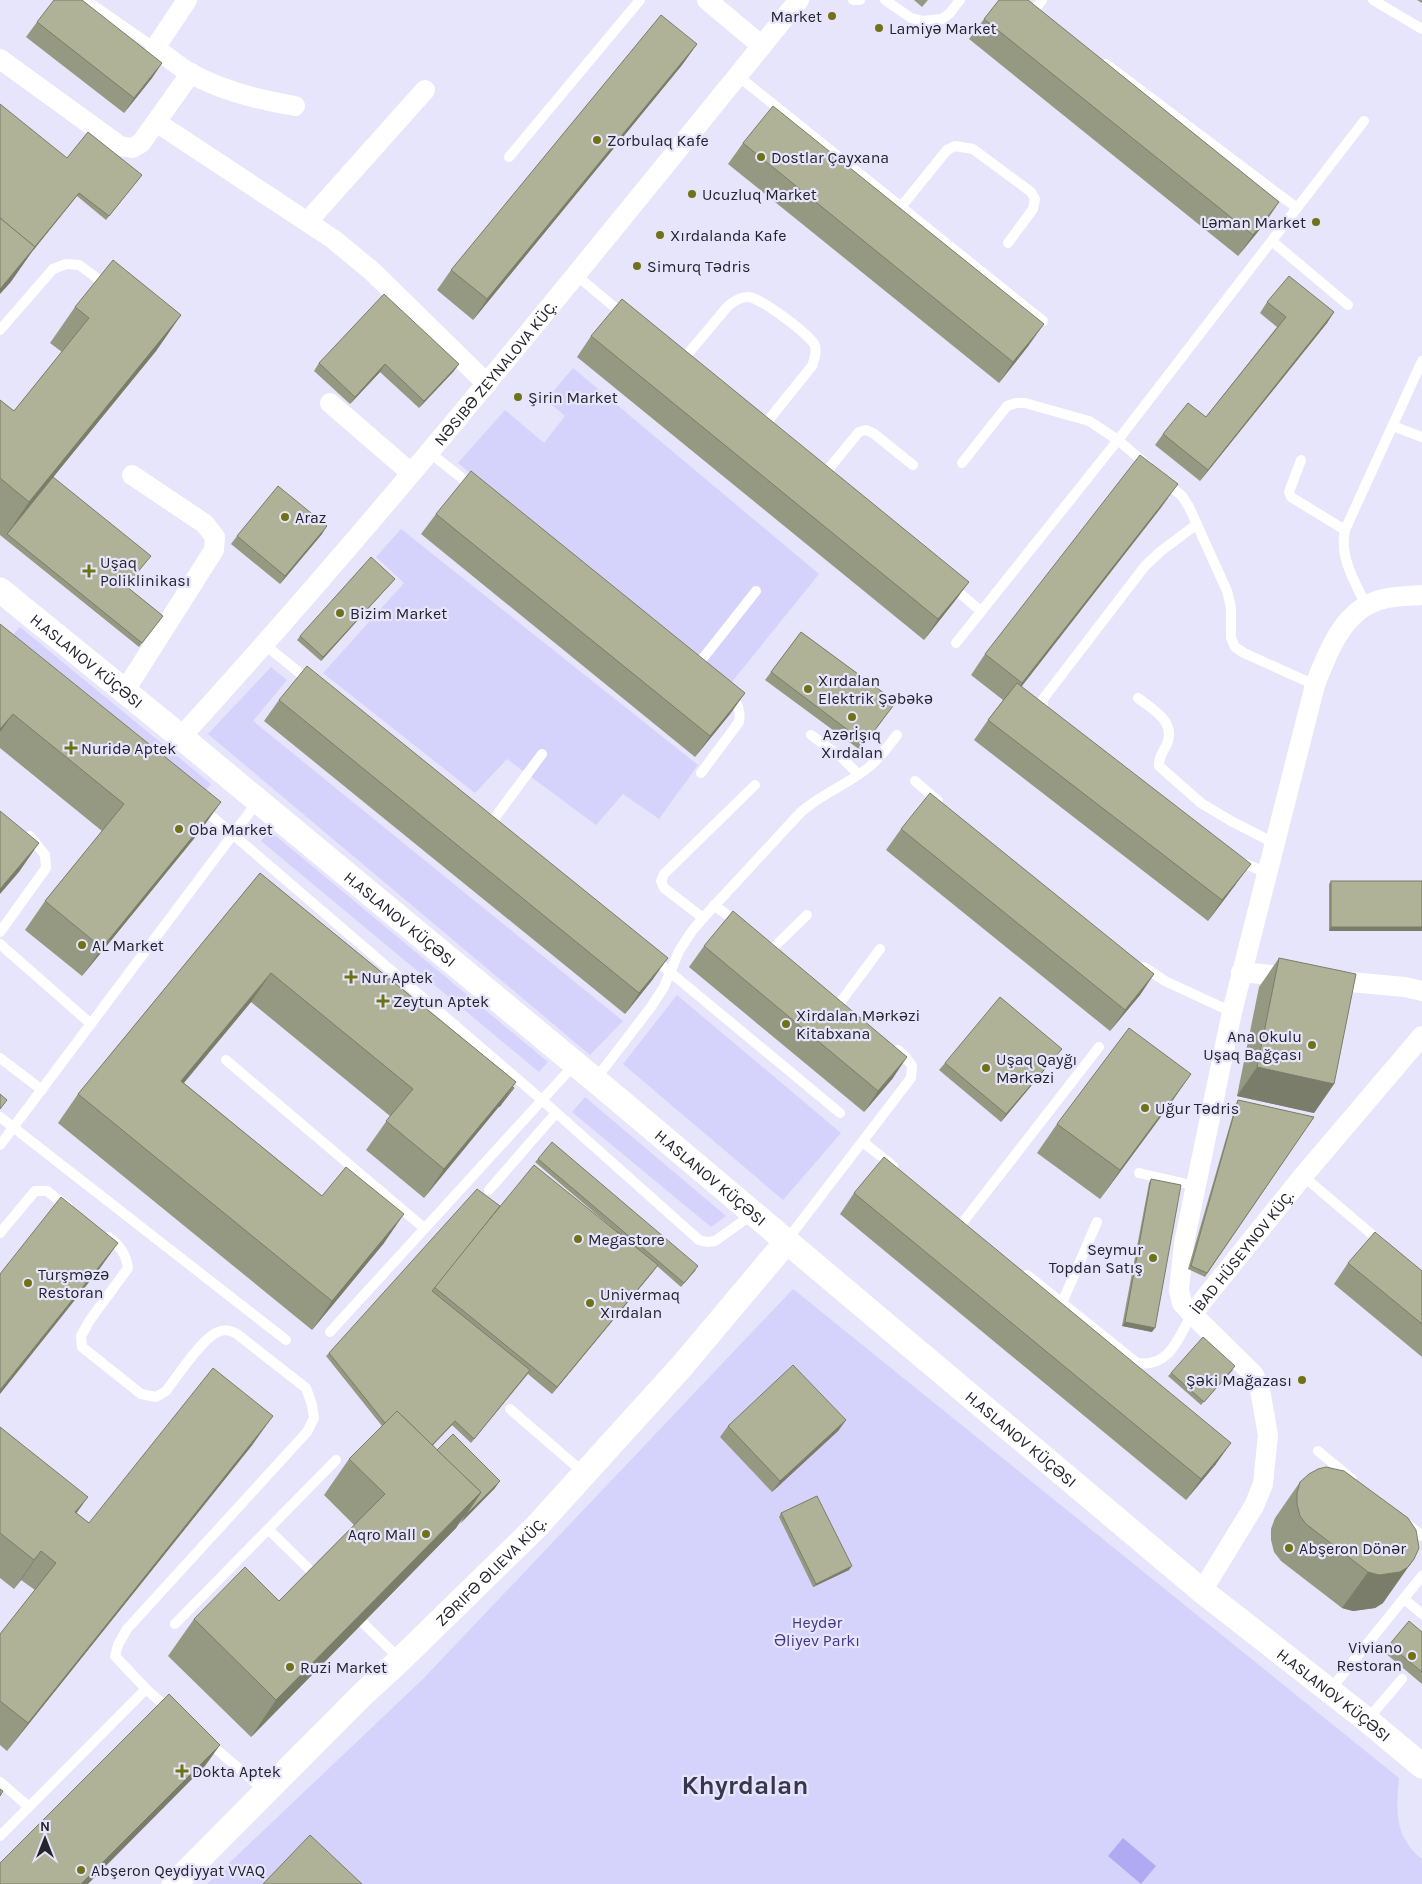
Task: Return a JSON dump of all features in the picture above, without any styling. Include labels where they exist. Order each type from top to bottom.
[{"type":"street","points":[[187,0],[155,48],[191,73],[231,90],[259,100],[294,106]]},
{"type":"street","points":[[707,0],[762,46]]},
{"type":"street","name":"NƏSIBƏ ZEYNALOVA KÜÇ.","points":[[180,737],[265,645],[487,384],[577,276],[799,0]]},
{"type":"street","points":[[0,59],[120,146],[132,148],[141,142],[191,73]]},
{"type":"street","points":[[308,221],[425,90]]},
{"type":"street","points":[[156,122],[308,221],[373,272],[487,384]]},
{"type":"street","points":[[330,403],[411,473]]},
{"type":"street","points":[[124,692],[214,550],[214,537],[205,524],[132,475]]},
{"type":"street","points":[[1192,1314],[1182,1303],[1179,1290],[1184,1243],[1241,972],[1315,685],[1329,649],[1337,636],[1350,619],[1366,605],[1382,599],[1422,595]]},
{"type":"street","name":"H.ASLANOV KÜÇƏSI","points":[[2,596],[180,737],[595,1080],[1202,1591],[1367,1720],[1422,1766]]},
{"type":"street","points":[[1241,972],[1405,988],[1422,992]]},
{"type":"street","name":"İBAD HÜSEYNOV KÜÇ.","points":[[1202,1591],[1254,1506],[1263,1484],[1268,1435],[1260,1390],[1254,1375],[1192,1314],[1303,1176],[1422,1036]]},
{"type":"street","name":"ZƏRIFƏ ƏLIEVA KÜÇ.","points":[[174,1884],[363,1694],[537,1526],[682,1366],[787,1240]]},
{"type":"lane","points":[[88,0],[155,48]]},
{"type":"lane","points":[[509,157],[640,0]]},
{"type":"lane","points":[[853,0],[860,0]]},
{"type":"lane","points":[[884,0],[912,18],[923,21],[942,19],[950,13],[960,0]]},
{"type":"lane","points":[[1034,11],[1042,0]]},
{"type":"lane","points":[[1373,0],[1422,29]]},
{"type":"lane","points":[[1097,57],[1297,208]]},
{"type":"lane","points":[[738,76],[1044,321]]},
{"type":"lane","points":[[956,643],[1273,242],[1364,121]]},
{"type":"lane","points":[[901,207],[947,150],[955,146],[973,149],[1031,192],[1035,199],[1033,209],[1008,243]]},
{"type":"lane","points":[[1273,242],[1348,305]]},
{"type":"lane","points":[[0,330],[53,269],[66,264],[79,265],[120,296]]},
{"type":"lane","points":[[577,276],[628,319]]},
{"type":"lane","points":[[680,363],[728,306],[738,299],[749,296],[763,301],[808,337],[815,346],[812,366],[761,430]]},
{"type":"lane","points":[[1366,605],[1349,570],[1343,541],[1345,530],[1422,361]]},
{"type":"lane","points":[[962,463],[1007,406],[1025,403],[1088,421],[1118,440],[1182,496],[1197,524],[1227,591],[1231,608],[1231,638],[1235,647],[1244,653],[1315,685]]},
{"type":"lane","points":[[1393,426],[1422,437]]},
{"type":"lane","points":[[821,479],[859,432],[866,430],[874,433],[913,465]]},
{"type":"lane","points":[[429,452],[483,495]]},
{"type":"lane","points":[[1301,460],[1289,492],[1291,497],[1345,530]]},
{"type":"lane","points":[[1054,718],[1043,710],[1043,699],[1146,566],[1161,551],[1197,524]]},
{"type":"lane","points":[[943,579],[981,610]]},
{"type":"lane","points":[[695,667],[756,591]]},
{"type":"lane","points":[[265,645],[319,688]]},
{"type":"lane","points":[[701,773],[739,722],[740,712],[735,700],[722,689]]},
{"type":"lane","points":[[1138,698],[1164,718],[1168,726],[1170,736],[1159,758],[1159,766],[1201,803],[1231,822],[1274,843]]},
{"type":"lane","points":[[811,735],[842,758],[858,774]]},
{"type":"lane","points":[[595,1080],[651,1007],[671,972],[679,951],[692,930],[800,813],[810,804],[868,768],[881,756],[897,735]]},
{"type":"lane","points":[[488,826],[542,754]]},
{"type":"lane","points":[[914,781],[944,807]]},
{"type":"lane","points":[[703,918],[664,888],[661,881],[664,874],[755,784]]},
{"type":"lane","points":[[0,1145],[258,801]]},
{"type":"lane","points":[[196,803],[542,1100],[698,1240],[707,1242],[715,1240],[754,1214]]},
{"type":"lane","points":[[0,932],[46,868],[44,855],[34,839],[20,828]]},
{"type":"lane","points":[[1231,859],[1266,872]]},
{"type":"lane","points":[[714,905],[750,933]]},
{"type":"lane","points":[[771,950],[807,915]]},
{"type":"lane","points":[[0,944],[91,1024]]},
{"type":"lane","points":[[642,949],[840,1113]]},
{"type":"lane","points":[[839,1003],[880,949]]},
{"type":"lane","points":[[1137,963],[1165,981],[1232,1012]]},
{"type":"lane","points":[[787,1240],[911,1078],[912,1066],[904,1055],[890,1044]]},
{"type":"lane","points":[[963,1222],[1099,1047]]},
{"type":"lane","points":[[0,1058],[42,1090]]},
{"type":"lane","points":[[226,1060],[424,1228]]},
{"type":"lane","points":[[330,1332],[575,1064]]},
{"type":"lane","points":[[489,1190],[556,1113]]},
{"type":"lane","points":[[0,1116],[286,1340]]},
{"type":"lane","points":[[863,1142],[901,1173]]},
{"type":"lane","points":[[1139,1173],[1196,1186]]},
{"type":"lane","points":[[1303,1176],[1392,1252]]},
{"type":"lane","points":[[0,1234],[35,1191],[47,1191],[78,1214]]},
{"type":"lane","points":[[1062,1304],[1097,1222]]},
{"type":"lane","points":[[102,1232],[118,1244],[127,1257],[128,1268],[90,1320],[81,1336],[82,1347],[141,1394],[156,1397],[166,1391],[208,1339],[217,1332],[228,1330],[237,1334],[306,1388],[314,1418],[307,1432],[127,1630],[118,1645],[115,1656],[146,1689],[176,1715]]},
{"type":"lane","points":[[1016,1266],[1137,1363],[1157,1362],[1166,1356],[1192,1314]]},
{"type":"lane","points":[[510,1408],[584,1474]]},
{"type":"lane","points":[[1318,1451],[1362,1487]]},
{"type":"lane","points":[[175,1624],[336,1460]]},
{"type":"lane","points":[[1400,1518],[1422,1536]]},
{"type":"lane","points":[[269,1530],[315,1575]]},
{"type":"lane","points":[[1330,1691],[1422,1576]]},
{"type":"lane","points":[[1404,1599],[1422,1614]]},
{"type":"lane","points":[[363,1623],[400,1660]]},
{"type":"lane","points":[[1367,1720],[1402,1679]]},
{"type":"lane","points":[[0,1836],[146,1689]]},
{"type":"lane","points":[[198,1734],[266,1792]]},
{"type":"lane","points":[[0,1782],[29,1807]]},
{"type":"green space","points":[[573,368],[819,574],[731,683],[458,463],[505,410],[544,443],[565,416],[546,400]]},
{"type":"green space","points":[[401,529],[698,765],[659,819],[623,794],[596,825],[507,759],[475,793],[323,673],[404,583],[376,557]]},
{"type":"green space","points":[[20,627],[211,784],[204,793],[12,636]]},
{"type":"green space","points":[[271,667],[287,680],[253,721],[623,1021],[590,1055],[208,734]]},
{"type":"green space","points":[[270,831],[548,1062],[539,1072],[261,841]]},
{"type":"green space","points":[[677,995],[841,1133],[783,1200],[623,1064]]},
{"type":"green space","points":[[585,1097],[726,1216],[711,1227],[572,1112]]},
{"type":"green space","name":"Heydər Əliyev Parkı","points":[[793,1289],[1399,1778],[1397,1801],[1399,1822],[1406,1842],[1422,1859],[1422,1884],[207,1884],[423,1679]]},
{"type":"shaded area","points":[[1123,1838],[1156,1866],[1141,1884],[1108,1856]]},
{"type":"building","points":[[54,0],[82,0],[162,63],[134,98],[37,22]]},
{"type":"building","points":[[999,0],[1028,0],[1279,202],[1253,235],[984,19]]},
{"type":"building","points":[[661,15],[697,44],[487,299],[451,270]]},
{"type":"building","points":[[0,104],[67,158],[88,132],[142,175],[109,216],[79,193],[35,247],[0,218]]},
{"type":"building","points":[[773,106],[1044,324],[1013,362],[743,143]]},
{"type":"building","points":[[0,218],[35,247],[0,289]]},
{"type":"building","points":[[113,260],[181,315],[29,502],[0,478],[0,400],[14,411],[89,318],[75,307]]},
{"type":"building","points":[[1289,276],[1334,312],[1208,470],[1163,434],[1188,403],[1206,417],[1286,317],[1267,302]]},
{"type":"building","points":[[384,294],[459,364],[424,401],[385,364],[355,397],[319,363]]},
{"type":"building","points":[[622,299],[969,582],[938,619],[591,336]]},
{"type":"building","points":[[1140,455],[1178,484],[1022,683],[985,654]]},
{"type":"building","points":[[471,471],[745,693],[710,736],[436,514]]},
{"type":"building","points":[[53,477],[151,556],[126,586],[163,616],[142,643],[7,534]]},
{"type":"building","points":[[278,486],[327,526],[285,576],[237,536]]},
{"type":"building","points":[[371,557],[395,579],[323,657],[300,636]]},
{"type":"building","points":[[0,624],[221,802],[102,948],[45,901],[124,804],[13,714],[0,729]]},
{"type":"building","points":[[801,632],[896,702],[865,743],[771,672]]},
{"type":"building","points":[[307,666],[668,958],[639,993],[279,700]]},
{"type":"building","points":[[1017,683],[1251,864],[1222,900],[988,720]]},
{"type":"building","points":[[930,793],[1154,974],[1125,1010],[901,829]]},
{"type":"building","points":[[0,811],[39,843],[0,889]]},
{"type":"building","points":[[260,873],[516,1082],[444,1169],[386,1121],[413,1089],[271,973],[181,1081],[322,1196],[346,1167],[404,1214],[332,1301],[78,1094]]},
{"type":"building","points":[[1331,881],[1422,881],[1422,927],[1331,927]]},
{"type":"building","points":[[733,911],[907,1057],[878,1091],[704,946]]},
{"type":"building","points":[[1279,958],[1356,974],[1334,1084],[1257,1067]]},
{"type":"building","points":[[1000,997],[1062,1049],[1006,1114],[945,1063]]},
{"type":"building","points":[[1129,1028],[1191,1074],[1120,1170],[1057,1124]]},
{"type":"building","points":[[513,1087],[514,1088],[499,1107]]},
{"type":"building","points":[[0,1094],[7,1100],[0,1109]]},
{"type":"building","points":[[1238,1100],[1314,1117],[1207,1273],[1191,1266]]},
{"type":"building","points":[[552,1142],[698,1266],[684,1283],[538,1159]]},
{"type":"building","points":[[884,1157],[1231,1443],[1201,1479],[854,1193]]},
{"type":"building","points":[[534,1165],[658,1265],[557,1387],[434,1287]]},
{"type":"building","points":[[1151,1179],[1181,1185],[1155,1328],[1125,1322]]},
{"type":"building","points":[[477,1189],[500,1206],[432,1291],[530,1370],[474,1439],[455,1421],[432,1445],[397,1411],[385,1423],[329,1353]]},
{"type":"building","points":[[61,1197],[118,1243],[0,1390],[0,1274]]},
{"type":"building","points":[[1375,1232],[1422,1271],[1422,1324],[1348,1263]]},
{"type":"building","points":[[1203,1337],[1235,1366],[1204,1402],[1171,1373]]},
{"type":"building","points":[[793,1365],[846,1420],[780,1481],[728,1426]]},
{"type":"building","points":[[213,1368],[273,1416],[28,1723],[0,1701],[0,1634],[56,1563],[41,1551],[34,1560],[0,1533],[0,1427],[88,1497],[75,1512],[89,1523]]},
{"type":"building","points":[[397,1411],[481,1492],[276,1700],[194,1619],[245,1567],[279,1601],[385,1494],[349,1459]]},
{"type":"building","points":[[453,1434],[500,1481],[465,1516],[481,1492],[437,1450]]},
{"type":"building","points":[[1326,1467],[1344,1471],[1408,1518],[1416,1530],[1419,1548],[1408,1567],[1400,1572],[1379,1575],[1368,1572],[1306,1524],[1300,1516],[1297,1504],[1300,1482],[1309,1474]]},
{"type":"building","points":[[817,1496],[852,1566],[816,1584],[781,1513]]},
{"type":"building","points":[[1409,1621],[1422,1632],[1422,1672],[1389,1645]]},
{"type":"building","points":[[169,1694],[220,1745],[81,1884],[0,1884],[0,1863]]},
{"type":"building","points":[[310,1835],[362,1884],[263,1884]]},
{"type":"place","name":"Market","points":[[832,16]]},
{"type":"place","name":"Lamiyə Market","points":[[879,28]]},
{"type":"place","name":"Zorbulaq Kafe","points":[[597,140]]},
{"type":"place","name":"Dostlar Çayxana","points":[[761,157]]},
{"type":"place","name":"Ucuzluq Market","points":[[692,194]]},
{"type":"place","name":"Ləman Market","points":[[1316,222]]},
{"type":"place","name":"Xırdalanda Kafe","points":[[660,235]]},
{"type":"place","name":"Simurq Tədris","points":[[637,266]]},
{"type":"place","name":"Şirin Market","points":[[518,397]]},
{"type":"place","name":"Araz","points":[[285,517]]},
{"type":"place","name":"Uşaq Poliklinikası","points":[[89,571]]},
{"type":"place","name":"Bizim Market","points":[[340,613]]},
{"type":"place","name":"Xırdalan Elektrik Şəbəkə","points":[[808,689]]},
{"type":"place","name":"Azərİşıq Xırdalan","points":[[852,717]]},
{"type":"place","name":"Nuridə Aptek","points":[[71,748]]},
{"type":"place","name":"Oba Market","points":[[179,829]]},
{"type":"place","name":"AL Market","points":[[82,945]]},
{"type":"place","name":"Nur Aptek","points":[[351,977]]},
{"type":"place","name":"Zeytun Aptek","points":[[383,1001]]},
{"type":"place","name":"Xirdalan Mərkəzi Kitabxana","points":[[786,1024]]},
{"type":"place","name":"Ana Okulu Uşaq Bağçası","points":[[1312,1045]]},
{"type":"place","name":"Uşaq Qayğı Mərkəzi","points":[[986,1068]]},
{"type":"place","name":"Uğur Tədris","points":[[1145,1108]]},
{"type":"place","name":"Megastore","points":[[578,1239]]},
{"type":"place","name":"Seymur Topdan Satış","points":[[1153,1258]]},
{"type":"place","name":"Turşməzə Restoran","points":[[28,1283]]},
{"type":"place","name":"Univermaq Xırdalan","points":[[590,1303]]},
{"type":"place","name":"Şəki Mağazası","points":[[1302,1380]]},
{"type":"place","name":"Aqro Mall","points":[[426,1534]]},
{"type":"place","name":"Abşeron Dönər","points":[[1289,1548]]},
{"type":"place","name":"Viviano Restoran","points":[[1412,1656]]},
{"type":"place","name":"Ruzi Market","points":[[290,1667]]},
{"type":"place","name":"Dokta Aptek","points":[[182,1771]]},
{"type":"place","name":"Abşeron Qeydiyyat VVAQ","points":[[81,1870]]},
{"type":"district","name":"Khyrdalan","points":[[745,1785]]}]
